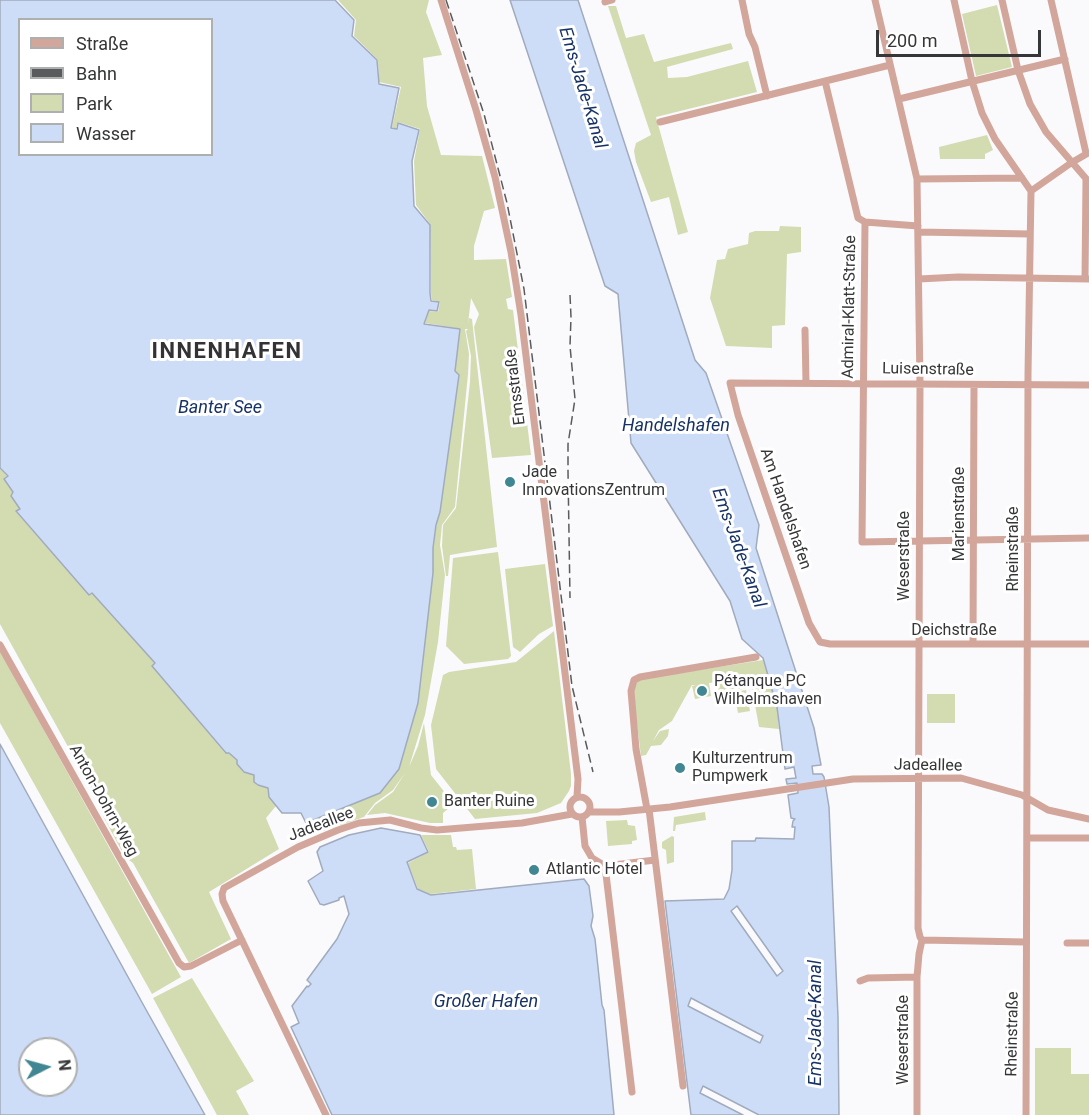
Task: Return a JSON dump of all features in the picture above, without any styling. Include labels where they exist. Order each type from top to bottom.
[{"type":"street","name":"Emsstraße","points":[[441,0],[486,144],[511,252],[521,315],[580,797]]},
{"type":"street","points":[[742,0],[767,96]]},
{"type":"street","name":"Weserstraße","points":[[875,0],[917,179],[920,384],[918,928],[922,940],[917,977],[917,1115]]},
{"type":"street","points":[[954,0],[972,81],[982,113],[1031,192],[1088,153],[1051,0]]},
{"type":"street","points":[[919,279],[958,277],[1087,279],[1087,180],[1046,132],[1030,104],[1018,70],[1002,0]]},
{"type":"street","points":[[899,99],[1065,59]]},
{"type":"street","points":[[660,122],[890,65]]},
{"type":"street","name":"Admiral-Klatt-Straße","points":[[825,81],[858,218],[865,222],[862,542],[918,541]]},
{"type":"street","points":[[917,179],[1022,178]]},
{"type":"street","name":"Rheinstraße","points":[[1026,1115],[1027,960],[1025,942],[1028,798],[1031,192]]},
{"type":"street","points":[[865,222],[918,229],[1030,234]]},
{"type":"street","points":[[806,330],[806,383]]},
{"type":"street","name":"Luisenstraße","points":[[730,383],[1089,385]]},
{"type":"street","name":"Am Handelshafen","points":[[730,383],[738,415],[809,623],[820,642]]},
{"type":"street","name":"Marienstraße","points":[[973,644],[974,385]]},
{"type":"street","points":[[918,541],[1089,538]]},
{"type":"street","name":"Deichstraße","points":[[820,642],[919,645],[1089,644]]},
{"type":"street","name":"Anton-Dohrn-Weg","points":[[0,645],[179,963],[184,967],[191,966],[242,940]]},
{"type":"street","points":[[683,1086],[648,809],[636,749],[631,691],[633,680],[640,677],[756,657]]},
{"type":"street","name":"Jadeallee","points":[[648,809],[698,804],[853,779],[961,778],[1028,798],[1048,810],[1089,819]]},
{"type":"street","points":[[582,817],[571,811],[572,801],[580,797],[590,809],[608,812],[648,809]]},
{"type":"street","points":[[582,817],[590,809]]},
{"type":"street","name":"Jadeallee","points":[[242,940],[223,901],[224,888],[298,847],[338,830],[359,823],[382,820],[437,830],[522,823],[571,811]]},
{"type":"street","points":[[582,817],[585,846],[588,853],[605,866],[655,860]]},
{"type":"street","points":[[1027,838],[1089,838]]},
{"type":"street","points":[[605,866],[632,1092]]},
{"type":"street","points":[[242,940],[326,1115]]},
{"type":"street","points":[[922,940],[1025,942]]},
{"type":"street","points":[[1067,943],[1089,943]]},
{"type":"street","points":[[860,981],[867,978],[917,977]]},
{"type":"green space","points":[[338,0],[429,0],[426,12],[442,55],[423,58],[427,106],[441,155],[482,156],[495,208],[484,211],[474,246],[474,260],[506,259],[512,297],[506,299],[508,309],[513,310],[531,455],[492,458],[474,327],[479,314],[471,298],[468,324],[469,318],[472,319],[497,547],[450,555],[448,576],[446,576],[442,546],[443,525],[456,508],[470,382],[471,356],[466,331],[468,329],[465,329],[469,354],[468,374],[455,507],[442,525],[440,545],[445,575],[438,642],[425,715],[409,767],[424,723],[431,775],[454,804],[443,813],[443,823],[430,823],[385,813],[367,815],[375,805],[393,792],[405,773],[393,790],[375,803],[364,817],[315,834],[306,823],[380,792],[399,769],[418,703],[433,573],[433,548],[459,375],[455,371],[460,329],[462,329],[425,323],[429,311],[438,312],[440,302],[432,300],[431,294],[430,224],[416,205],[414,161],[420,129],[398,122],[396,129],[392,127],[401,87],[379,82],[378,60],[354,36],[356,20]]},
{"type":"green space","points":[[997,5],[1012,67],[976,76],[962,14]]},
{"type":"green space","points":[[608,6],[616,6],[626,38],[644,34],[654,62],[731,43],[733,49],[667,67],[668,78],[687,77],[748,61],[757,92],[656,117],[688,232],[678,235],[669,197],[651,202],[636,162],[634,151],[636,143],[651,135]]},
{"type":"green space","points":[[987,135],[993,150],[985,154],[985,159],[940,159],[939,147]]},
{"type":"green space","points":[[780,226],[801,227],[801,252],[787,254],[785,325],[772,326],[772,348],[726,346],[710,298],[717,260],[725,259],[728,249],[748,244],[749,233],[779,231]]},
{"type":"green space","points":[[0,469],[8,477],[4,480],[13,492],[11,496],[20,509],[16,512],[88,594],[92,593],[155,663],[152,666],[225,753],[229,753],[237,760],[243,772],[254,775],[254,782],[257,785],[268,788],[269,797],[276,806],[266,818],[279,849],[209,892],[231,939],[189,963],[133,863],[125,857],[103,816],[102,808],[0,624]]},
{"type":"green space","points":[[498,552],[511,656],[508,659],[464,664],[446,646],[453,558]]},
{"type":"green space","points":[[545,564],[553,626],[539,634],[520,652],[513,647],[505,569]]},
{"type":"green space","points":[[554,631],[571,774],[569,791],[561,803],[537,813],[475,819],[436,769],[431,725],[443,675],[449,672],[516,662]]},
{"type":"green space","points":[[0,651],[181,977],[152,994],[0,723]]},
{"type":"green space","points":[[763,660],[777,707],[779,729],[759,727],[752,688],[719,692],[716,682],[709,683],[711,696],[695,699],[692,686],[696,685],[692,685],[672,721],[659,730],[653,741],[660,731],[669,729],[668,736],[661,745],[651,746],[646,755],[641,756],[633,692],[635,682],[641,679]]},
{"type":"green space","points":[[746,690],[750,711],[738,713],[734,692]]},
{"type":"green space","points":[[927,694],[955,694],[955,723],[927,723]]},
{"type":"green space","points":[[705,812],[706,820],[676,825],[673,831],[674,817]]},
{"type":"green space","points":[[627,820],[628,825],[635,826],[637,840],[632,841],[632,844],[608,846],[606,821]]},
{"type":"green space","points":[[421,835],[451,835],[453,847],[457,850],[472,849],[476,889],[431,894],[418,889],[408,863],[429,852]]},
{"type":"green space","points":[[674,837],[674,862],[667,864],[666,850],[662,848],[662,842]]},
{"type":"green space","points":[[192,978],[254,1081],[236,1091],[249,1115],[217,1115],[153,998]]},
{"type":"green space","points":[[1035,1048],[1071,1048],[1071,1074],[1089,1074],[1089,1115],[1035,1115]]},
{"type":"water","name":"Banter See","points":[[0,0],[335,0],[354,20],[352,36],[377,60],[379,84],[399,88],[391,128],[397,129],[398,123],[419,130],[412,161],[414,206],[430,225],[430,293],[431,301],[439,302],[437,311],[429,310],[424,324],[460,329],[455,371],[459,375],[433,548],[433,573],[418,703],[399,769],[380,793],[306,823],[301,813],[282,813],[269,797],[268,788],[254,782],[254,775],[244,772],[237,764],[237,760],[226,753],[152,666],[155,663],[92,593],[89,595],[16,511],[20,509],[11,496],[13,492],[4,479],[8,476],[0,468]]},
{"type":"water","points":[[510,0],[578,0],[695,360],[706,373],[759,525],[756,548],[814,728],[821,765],[812,766],[813,774],[822,774],[824,777],[829,807],[838,1017],[839,1115],[759,1115],[703,1086],[700,1093],[743,1115],[691,1115],[665,901],[724,899],[729,889],[732,870],[732,841],[755,841],[756,838],[794,839],[795,827],[792,827],[795,819],[791,818],[788,795],[798,793],[797,783],[787,784],[786,779],[796,778],[794,767],[785,769],[777,707],[763,658],[742,639],[730,601],[631,443],[618,294],[605,286]],"holes":[[[737,906],[783,971],[777,976],[731,911]],[[691,998],[763,1036],[760,1043],[688,1006]]]},
{"type":"water","points":[[0,744],[144,1006],[205,1115],[0,1115]]},
{"type":"water","name":"Großer Hafen","points":[[381,828],[420,835],[428,852],[407,862],[417,889],[431,895],[584,879],[589,886],[593,916],[591,926],[595,939],[604,1010],[614,1115],[332,1115],[291,1027],[299,1023],[292,1006],[311,984],[307,980],[337,939],[349,914],[344,896],[324,905],[320,904],[308,881],[323,871],[317,852],[320,847],[349,835]]},
{"type":"railway","points":[[446,0],[484,114],[507,203],[524,289],[572,686],[593,772]]},
{"type":"railway","points":[[570,295],[570,346],[575,399],[568,444],[570,598]]},
{"type":"place","name":"Jade InnovationsZentrum","points":[[510,482]]},
{"type":"place","name":"Pétanque PC Wilhelmshaven","points":[[702,691]]},
{"type":"place","name":"Kulturzentrum Pumpwerk","points":[[680,768]]},
{"type":"place","name":"Banter Ruine","points":[[432,802]]},
{"type":"place","name":"Atlantic Hotel","points":[[534,870]]},
{"type":"district","name":"INNENHAFEN","points":[[227,352]]},
{"type":"water label","name":"Ems-Jade-Kanal","points":[[582,88]]},
{"type":"water label","name":"Handelshafen","points":[[676,426]]},
{"type":"water label","name":"Ems-Jade-Kanal","points":[[738,548]]},
{"type":"water label","name":"Ems-Jade-Kanal","points":[[816,1023]]}]
